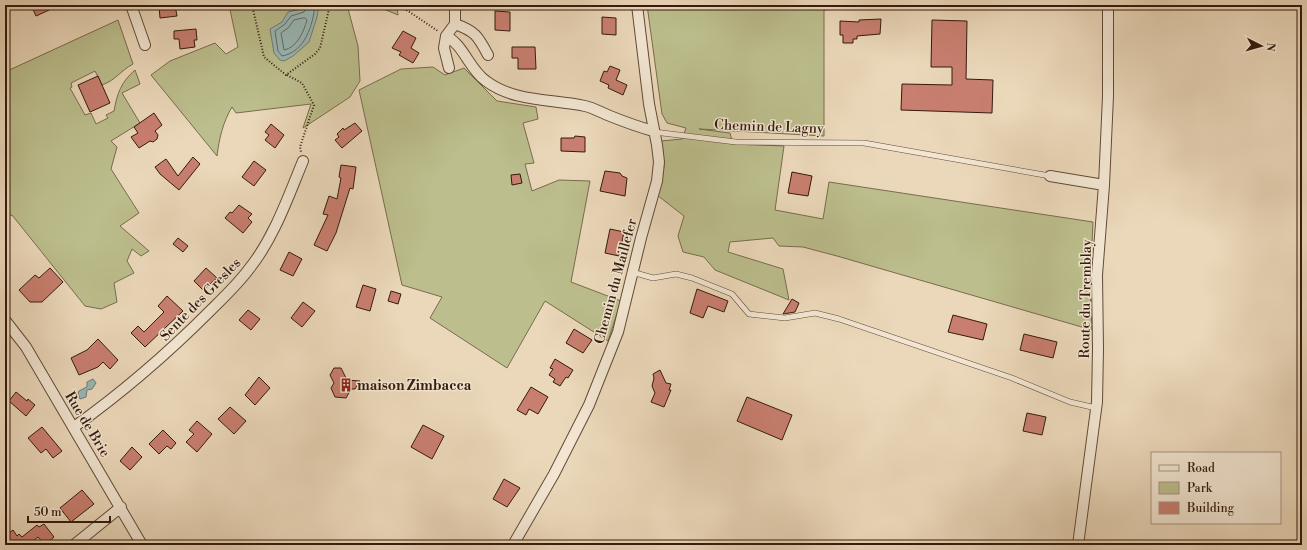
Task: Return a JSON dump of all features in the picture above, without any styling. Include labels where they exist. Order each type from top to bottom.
[{"type":"street","points":[[131,5],[145,45]]},
{"type":"street","points":[[449,68],[444,48],[446,36],[455,24],[455,5]]},
{"type":"street","name":"Chemin du Maillefer","points":[[513,545],[554,474],[589,405],[618,332],[632,272],[657,181],[659,162],[637,5]]},
{"type":"street","name":"Route du Tremblay","points":[[1078,545],[1096,408],[1098,349],[1096,275],[1104,185],[1108,96],[1108,5]]},
{"type":"street","points":[[455,24],[469,29],[478,36],[488,55]]},
{"type":"street","name":"Chemin de Lagny","points":[[446,36],[454,40],[472,67],[485,81],[507,92],[537,100],[586,106],[633,126],[654,131]]},
{"type":"street","name":"Sente des Gresles","points":[[74,427],[132,384],[175,347],[249,269],[266,244],[303,161]]},
{"type":"street","name":"Chemin de Lagny","points":[[1050,176],[1104,185]]},
{"type":"street","name":"Rue de Brie","points":[[5,320],[26,347],[142,545]]},
{"type":"street","points":[[74,545],[120,507]]},
{"type":"lane","name":"Chemin de Lagny","points":[[654,131],[736,142],[864,144],[1050,176]]},
{"type":"lane","points":[[632,272],[653,278],[676,274],[692,278],[732,294],[749,314],[785,318],[815,313],[839,319],[1012,378],[1070,402],[1096,408]]},
{"type":"path","points":[[252,5],[264,57],[286,75],[302,83],[309,93],[314,105],[300,147],[303,161]]},
{"type":"path","points":[[286,75],[315,54],[320,48],[330,5]]},
{"type":"path","points":[[399,5],[446,36]]},
{"type":"green space","points":[[229,5],[347,5],[358,46],[360,81],[350,97],[303,128],[311,104],[236,113],[232,107],[222,131],[217,156],[151,75],[170,61],[215,43],[226,54],[238,47]]},
{"type":"green space","points":[[374,5],[393,5],[397,8],[398,15]]},
{"type":"green space","points":[[647,5],[872,5],[824,10],[824,136],[699,129],[730,133],[733,144],[784,146],[775,210],[823,219],[829,182],[1093,222],[1090,285],[1092,330],[837,256],[803,247],[779,246],[773,238],[730,242],[728,252],[783,269],[789,300],[715,270],[704,257],[683,252],[678,236],[684,216],[657,195],[664,167],[661,141],[682,139],[686,128],[667,123],[662,114]]},
{"type":"green space","points":[[118,20],[133,64],[111,81],[102,85],[95,71],[71,83],[72,87],[70,88],[85,115],[91,113],[96,124],[108,118],[106,115],[114,111],[120,89],[126,79],[135,70],[140,84],[122,93],[140,123],[111,141],[117,147],[111,169],[139,213],[120,226],[149,251],[141,256],[132,249],[127,261],[134,273],[114,283],[117,302],[101,309],[85,306],[12,215],[5,217],[5,202],[8,200],[5,195],[5,72]]},
{"type":"green space","points":[[433,67],[445,75],[464,68],[497,101],[536,107],[538,119],[523,123],[534,163],[525,164],[532,191],[559,180],[590,181],[571,282],[621,301],[608,341],[545,301],[507,368],[430,318],[442,297],[402,285],[359,90],[401,69]]},
{"type":"water","points":[[303,5],[319,5],[317,17],[309,42],[293,56],[284,61],[280,60],[274,53],[270,29],[282,22],[288,12],[301,9]]},
{"type":"water","points":[[93,379],[96,383],[92,389],[87,390],[86,397],[80,399],[78,393],[79,391],[87,387],[87,382]]},
{"type":"building","points":[[31,5],[60,5],[36,16]]},
{"type":"building","points":[[175,5],[177,16],[160,18],[159,6]]},
{"type":"building","points":[[495,11],[510,12],[510,31],[495,30]]},
{"type":"building","points":[[602,17],[616,18],[616,35],[602,34]]},
{"type":"building","points":[[881,19],[880,34],[857,36],[857,39],[853,39],[853,43],[843,43],[843,35],[840,35],[840,21],[859,22],[859,20]]},
{"type":"building","points":[[932,20],[967,21],[966,79],[993,80],[992,113],[901,110],[902,84],[952,85],[952,67],[931,67]]},
{"type":"building","points":[[196,29],[197,40],[194,40],[195,47],[180,49],[179,39],[174,39],[174,31]]},
{"type":"building","points":[[403,31],[416,38],[411,48],[419,53],[413,63],[399,55],[401,52],[392,48]]},
{"type":"building","points":[[512,47],[535,47],[536,69],[518,69],[518,58],[512,58]]},
{"type":"building","points":[[610,66],[620,70],[616,80],[627,85],[623,95],[608,88],[609,85],[600,81],[604,71],[607,72]]},
{"type":"building","points":[[98,76],[110,103],[90,112],[78,85]]},
{"type":"building","points":[[154,113],[162,125],[155,131],[158,135],[157,139],[153,142],[150,141],[139,148],[131,137],[138,133],[134,127]]},
{"type":"building","points":[[355,123],[362,131],[342,148],[335,140],[339,137],[337,134],[343,128],[344,130]]},
{"type":"building","points":[[271,124],[284,135],[275,148],[265,140],[269,135],[265,132]]},
{"type":"building","points":[[575,136],[585,137],[585,152],[561,151],[561,138],[574,138]]},
{"type":"building","points":[[193,157],[200,164],[179,190],[160,174],[155,167],[166,159],[178,176]]},
{"type":"building","points":[[254,161],[266,170],[254,186],[242,177]]},
{"type":"building","points":[[341,165],[356,167],[353,189],[350,188],[336,233],[327,251],[314,245],[328,215],[323,214],[329,196],[337,199],[341,178],[339,177]]},
{"type":"building","points":[[605,171],[620,173],[622,176],[627,178],[625,196],[600,191]]},
{"type":"building","points":[[792,172],[812,176],[808,196],[788,193]]},
{"type":"building","points":[[520,174],[522,183],[512,185],[511,175]]},
{"type":"building","points":[[239,205],[252,214],[248,218],[252,222],[243,233],[225,218]]},
{"type":"building","points":[[610,229],[624,232],[619,256],[605,253]]},
{"type":"building","points":[[178,238],[188,246],[183,252],[173,244]]},
{"type":"building","points":[[289,252],[302,259],[293,276],[280,270]]},
{"type":"building","points":[[50,268],[63,282],[42,302],[30,302],[19,290],[35,275],[39,278]]},
{"type":"building","points":[[206,268],[217,278],[203,290],[194,281]]},
{"type":"building","points":[[363,285],[376,289],[370,311],[356,307]]},
{"type":"building","points":[[697,289],[728,301],[724,312],[708,306],[703,318],[690,313]]},
{"type":"building","points":[[391,291],[401,294],[398,304],[388,301]]},
{"type":"building","points":[[167,296],[183,311],[145,347],[131,333],[138,326],[144,332],[164,312],[158,306]]},
{"type":"building","points":[[792,299],[799,303],[795,312],[783,314]]},
{"type":"building","points":[[303,302],[315,311],[302,327],[291,318]]},
{"type":"building","points":[[248,310],[260,319],[251,330],[239,320]]},
{"type":"building","points":[[953,315],[987,324],[983,340],[948,332]]},
{"type":"building","points":[[574,329],[592,340],[583,353],[566,343]]},
{"type":"building","points":[[1024,334],[1057,342],[1053,358],[1020,350]]},
{"type":"building","points":[[98,339],[118,360],[110,369],[103,362],[98,367],[79,375],[71,358],[87,350]]},
{"type":"building","points":[[555,359],[573,370],[560,386],[553,382],[555,379],[549,375],[553,369],[550,368]]},
{"type":"building","name":"maison Zimbacca","points":[[334,368],[341,368],[347,380],[360,381],[355,389],[351,389],[346,398],[335,397],[331,388],[334,383],[330,375]]},
{"type":"building","points":[[660,370],[666,383],[671,384],[669,390],[671,390],[664,407],[651,402],[655,393],[652,386],[654,378],[653,374]]},
{"type":"building","points":[[259,377],[270,388],[255,405],[245,395]]},
{"type":"building","points":[[531,387],[548,397],[538,414],[529,409],[526,415],[517,410]]},
{"type":"building","points":[[16,392],[27,401],[28,399],[35,405],[26,416],[9,401]]},
{"type":"building","points":[[747,397],[792,415],[782,440],[737,421]]},
{"type":"building","points":[[230,407],[246,421],[234,434],[218,419]]},
{"type":"building","points":[[1027,413],[1046,417],[1042,435],[1023,431]]},
{"type":"building","points":[[197,421],[212,434],[197,452],[186,442],[194,434],[189,430]]},
{"type":"building","points":[[423,425],[444,436],[432,459],[411,447]]},
{"type":"building","points":[[42,427],[62,451],[53,458],[46,449],[41,453],[28,438]]},
{"type":"building","points":[[163,430],[176,443],[171,449],[167,446],[159,454],[149,444]]},
{"type":"building","points":[[132,447],[142,457],[130,470],[120,461]]},
{"type":"building","points":[[504,479],[520,488],[507,507],[493,499]]},
{"type":"building","points":[[82,490],[94,504],[71,522],[60,508]]},
{"type":"building","points":[[44,524],[54,537],[45,545],[38,537],[28,545],[5,545],[5,536],[13,530],[17,536],[19,534],[22,537],[37,525],[39,527]]},
{"type":"place","name":"maison Zimbacca","points":[[346,385]]}]
